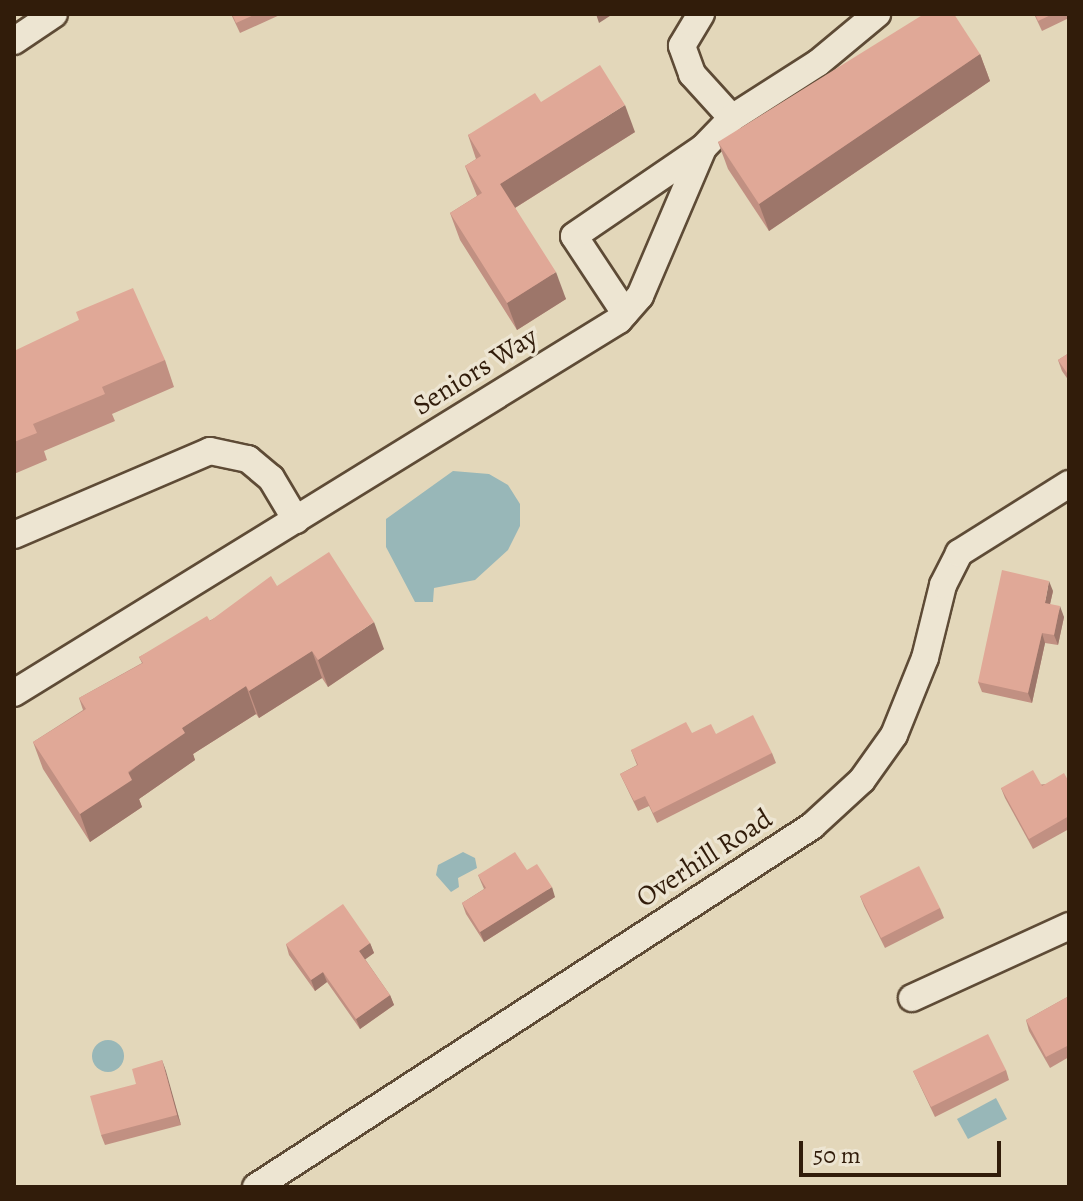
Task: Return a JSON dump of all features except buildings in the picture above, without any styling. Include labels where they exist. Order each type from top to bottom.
[{"type":"street","points":[[14,41],[54,14]]},
{"type":"street","points":[[701,14],[682,46],[692,74],[732,118]]},
{"type":"street","name":"Seniors Way","points":[[14,693],[625,313],[640,296],[703,148],[732,118],[818,63],[877,14]]},
{"type":"street","points":[[625,313],[574,236],[703,148]]},
{"type":"street","points":[[14,535],[210,451],[248,459],[271,478],[296,520]]},
{"type":"street","name":"Overhill Road","points":[[256,1187],[812,826],[862,780],[894,735],[925,658],[943,585],[959,553],[1069,484]]},
{"type":"street","points":[[912,998],[1069,926]]},
{"type":"water","points":[[453,471],[489,474],[508,485],[520,504],[520,526],[508,550],[475,580],[434,588],[433,602],[415,602],[386,547],[386,519]]},
{"type":"water","points":[[463,852],[475,858],[477,868],[458,878],[459,887],[451,892],[436,875],[438,865]]},
{"type":"water","points":[[108,1040],[120,1044],[124,1056],[120,1068],[108,1072],[96,1068],[92,1056],[96,1044]]},
{"type":"water","points":[[996,1098],[1007,1119],[968,1139],[957,1119]]}]
